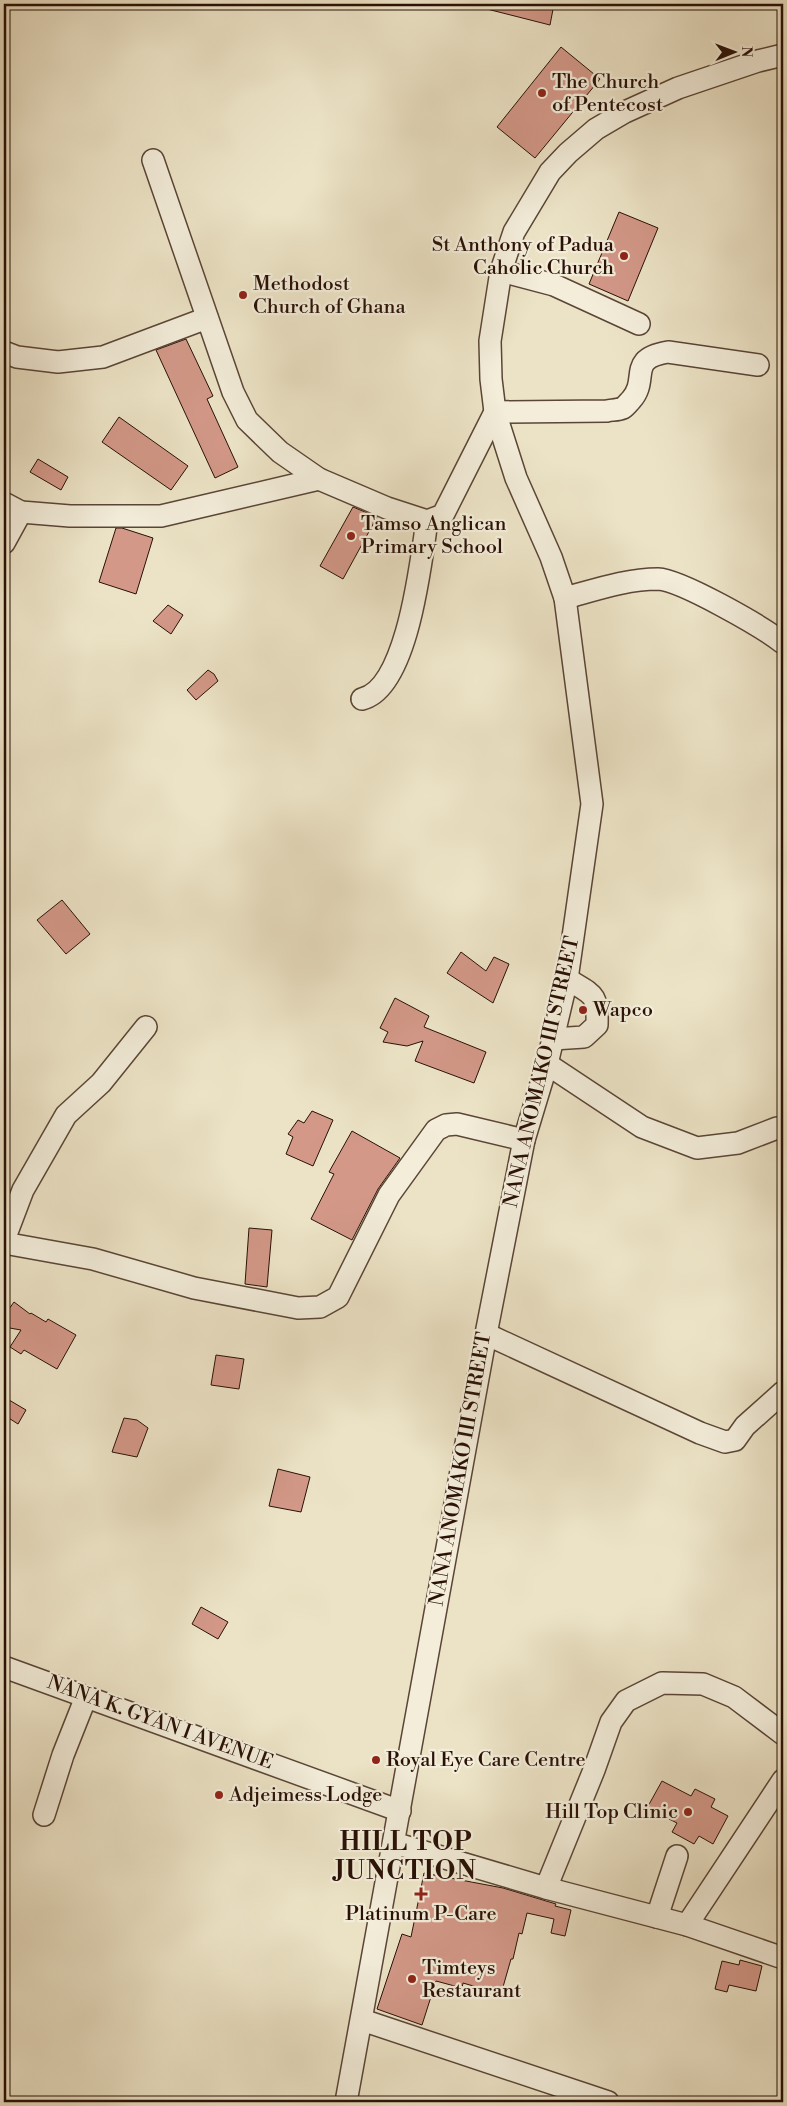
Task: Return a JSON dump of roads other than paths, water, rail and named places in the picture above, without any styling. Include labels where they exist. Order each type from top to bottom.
[{"type":"street","name":"NANA ANOMAKO III STREET","points":[[346,2102],[486,1334],[524,1140],[547,1064],[567,979],[592,804],[565,598],[550,557],[516,478],[495,412],[491,379],[490,341],[501,271],[514,232],[550,172],[568,152],[596,129],[626,112],[678,88],[783,55]]},
{"type":"street","points":[[153,160],[233,392],[248,420],[280,452],[319,479],[387,508],[427,521],[443,515],[495,412],[607,411],[624,408],[636,395],[640,370],[647,359],[654,354],[668,352],[758,365]]},
{"type":"street","points":[[501,271],[554,285],[639,324]]},
{"type":"street","points":[[4,352],[17,357],[58,362],[103,357],[207,318]]},
{"type":"street","points":[[4,543],[12,507],[70,516],[160,516],[319,479]]},
{"type":"street","points":[[362,698],[369,697],[374,693],[387,677],[400,652],[414,606],[427,521]]},
{"type":"street","points":[[565,598],[628,582],[660,579],[691,589],[783,643]]},
{"type":"street","points":[[553,1039],[584,1037],[598,1025],[598,1005],[593,995],[567,979]]},
{"type":"street","points":[[146,1027],[100,1082],[66,1115],[23,1190],[4,1242],[93,1260],[194,1288],[298,1308],[320,1307],[338,1297],[389,1195],[436,1130],[446,1125],[457,1124],[524,1140]]},
{"type":"street","points":[[547,1064],[642,1127],[697,1148],[738,1143],[777,1128]]},
{"type":"street","points":[[486,1334],[700,1433],[725,1442],[735,1440],[745,1426],[783,1392]]},
{"type":"street","name":"NANA K. GYAN I AVENUE","points":[[4,1667],[400,1811]]},
{"type":"street","points":[[546,1888],[594,1770],[611,1722],[626,1701],[662,1683],[703,1684],[734,1697],[783,1734]]},
{"type":"street","points":[[44,1815],[63,1755],[86,1697]]},
{"type":"street","points":[[688,1925],[783,1780]]},
{"type":"street","points":[[394,1844],[546,1888],[688,1925],[783,1958]]},
{"type":"street","points":[[657,1917],[677,1856]]},
{"type":"street","points":[[362,2020],[608,2102]]},
{"type":"place","name":"The Church of Pentecost","points":[[542,93]]},
{"type":"place","name":"St Anthony of Padua Caholic Church","points":[[624,256]]},
{"type":"place","name":"Methodost Church of Ghana","points":[[243,295]]},
{"type":"place","name":"Tamso Anglican Primary School","points":[[351,536]]},
{"type":"place","name":"Wapco","points":[[583,1010]]},
{"type":"place","name":"Royal Eye Care Centre","points":[[376,1760]]},
{"type":"place","name":"Adjeimess Lodge","points":[[219,1795]]},
{"type":"place","name":"Hill Top Clinic","points":[[688,1812]]},
{"type":"place","name":"Platinum P-Care","points":[[421,1894]]},
{"type":"place","name":"Timteys Restaurant","points":[[412,1979]]},
{"type":"district","name":"HILL TOP JUNCTION","points":[[406,1856]]}]
